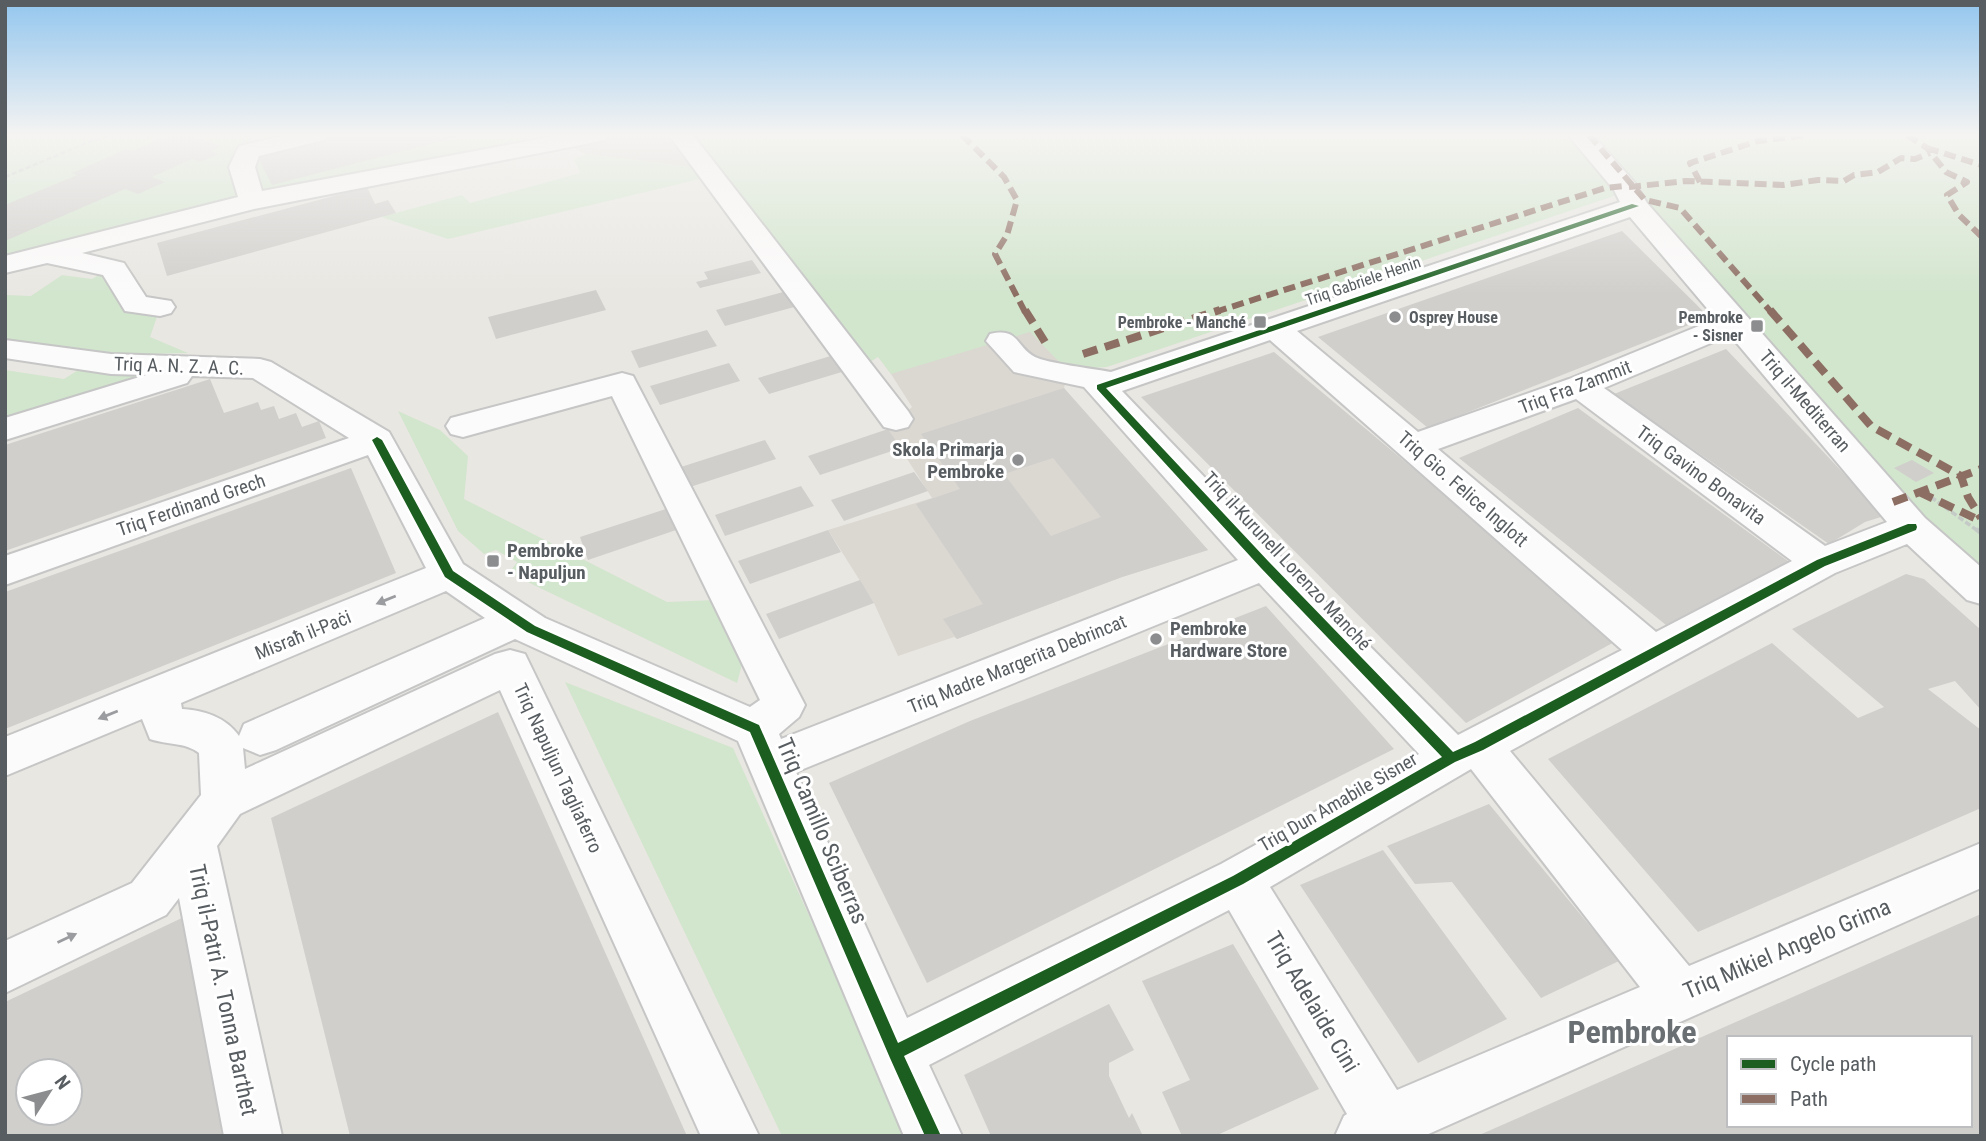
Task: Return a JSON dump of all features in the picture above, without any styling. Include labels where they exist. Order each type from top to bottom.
[{"type":"street","points":[[248,188],[252,201]]},
{"type":"street","points":[[5,265],[252,201],[312,188]]},
{"type":"street","points":[[721,188],[895,419]]},
{"type":"street","name":"Triq il-Mediterran","points":[[1627,188],[1635,206],[1912,527],[1981,590]]},
{"type":"street","name":"Triq Gabriele Henin","points":[[1107,385],[1635,206]]},
{"type":"street","points":[[46,254],[114,269],[136,305],[160,307]]},
{"type":"street","name":"Triq Fra Zammit","points":[[1413,446],[1580,386],[1735,322]]},
{"type":"street","name":"Triq Gio. Felice Inglott","points":[[1274,327],[1651,652]]},
{"type":"street","points":[[1001,341],[1025,365],[1107,385]]},
{"type":"street","name":"Triq A. N. Z. A. C.","points":[[5,349],[111,364],[260,369],[377,440]]},
{"type":"street","points":[[5,429],[205,366]]},
{"type":"street","points":[[463,426],[622,383],[784,705],[762,746]]},
{"type":"street","name":"Triq il-Kurunell Lorenzo Manché","points":[[1107,385],[1265,565],[1465,752],[1679,995]]},
{"type":"street","name":"Triq Gavino Bonavita","points":[[1580,386],[1821,563]]},
{"type":"street","points":[[377,440],[449,574],[520,639]]},
{"type":"street","name":"Triq Ferdinand Grech","points":[[5,571],[377,440]]},
{"type":"street","name":"Triq Dun Amabile Sisner","points":[[895,1054],[1238,880],[1465,752],[1821,563],[1912,527]]},
{"type":"street","name":"Triq Madre Margerita Debrincat","points":[[762,746],[1265,565]]},
{"type":"street","name":"Misraħ il-Paċi","points":[[5,757],[449,574]]},
{"type":"street","points":[[260,737],[520,639]]},
{"type":"street","points":[[5,968],[149,899],[225,800],[520,639]]},
{"type":"street","name":"Triq Camillo Sciberras","points":[[520,639],[762,746],[933,1136]]},
{"type":"street","name":"Triq Napuljun Tagliaferro","points":[[520,639],[730,1136]]},
{"type":"street","points":[[156,695],[165,726],[199,728],[220,745],[225,800]]},
{"type":"street","name":"Triq il-Patri A. Tonna Barthet","points":[[193,845],[253,1136]]},
{"type":"street","name":"Triq Mikiel Angelo Grima","points":[[1374,1130],[1981,865]]},
{"type":"street","name":"Triq Adelaide Cini","points":[[1238,880],[1374,1130]]},
{"type":"shaded area","name":"Skola Primarja Pembroke","points":[[820,277],[1031,332],[1067,370],[1064,389],[1208,550],[1122,577],[957,639],[954,637],[898,656],[874,603],[828,530],[932,498],[888,429],[912,407]]},
{"type":"green space","points":[[5,188],[278,188],[274,189],[5,260]]},
{"type":"green space","points":[[524,188],[662,188],[448,239],[381,217],[462,195],[470,203]]},
{"type":"green space","points":[[728,188],[1981,188],[1981,568],[1932,525],[1877,467],[1646,205],[1614,196],[1107,367],[1067,370],[1030,332],[891,374],[878,357],[870,362],[860,359]]},
{"type":"green space","points":[[102,273],[159,311],[150,337],[188,353],[107,355],[5,341],[5,295],[31,296],[62,275],[92,279]]},
{"type":"green space","points":[[83,367],[147,374],[5,418],[5,370],[64,379]]},
{"type":"green space","points":[[398,411],[440,430],[468,456],[464,499],[667,602],[715,600],[744,657],[737,683],[509,573],[517,562],[496,550],[484,554],[458,531]]},
{"type":"green space","points":[[565,682],[733,748],[909,1136],[782,1136]]},
{"type":"building","points":[[45,188],[151,188],[138,194],[125,189],[5,241],[5,205]]},
{"type":"building","points":[[362,188],[368,188],[375,204],[388,200],[396,213],[167,276],[157,243]]},
{"type":"building","points":[[1622,231],[1709,317],[1428,428],[1318,337]]},
{"type":"building","points":[[752,260],[761,273],[700,288],[696,282],[708,279],[704,272]]},
{"type":"building","points":[[596,290],[606,310],[496,339],[488,317]]},
{"type":"building","points":[[787,291],[798,306],[725,326],[716,310]]},
{"type":"building","points":[[707,330],[717,346],[639,368],[631,351]]},
{"type":"building","points":[[1726,349],[1884,516],[1865,522],[1829,544],[1614,394]]},
{"type":"building","points":[[1274,352],[1618,640],[1466,723],[1141,397]]},
{"type":"building","points":[[834,355],[845,371],[769,394],[758,378]]},
{"type":"building","points":[[729,363],[740,381],[660,405],[650,386]]},
{"type":"building","points":[[210,379],[224,413],[258,402],[261,410],[274,406],[279,419],[296,413],[302,427],[319,421],[326,438],[5,551],[5,445]]},
{"type":"building","points":[[1064,388],[1208,550],[1122,577],[957,639],[943,619],[983,604],[916,504],[960,489],[921,434]],"holes":[[[1053,458],[1101,517],[1051,536],[1004,474]]]},
{"type":"building","points":[[1578,408],[1792,564],[1666,625],[1459,458]]},
{"type":"building","points":[[888,429],[901,448],[820,475],[808,456]]},
{"type":"building","points":[[765,440],[776,459],[690,487],[681,467]]},
{"type":"building","points":[[1912,460],[1934,473],[1916,482],[1894,468]]},
{"type":"building","points":[[351,468],[396,573],[5,729],[5,592]]},
{"type":"building","points":[[914,472],[928,491],[844,521],[831,500]]},
{"type":"building","points":[[801,486],[814,506],[725,536],[715,515]]},
{"type":"building","points":[[672,507],[682,528],[588,560],[580,537]]},
{"type":"building","points":[[828,530],[841,552],[750,584],[738,561]]},
{"type":"building","points":[[1906,574],[1924,579],[1981,630],[1981,710],[1955,681],[1928,689],[1981,730],[1981,808],[1698,932],[1548,759],[1772,643],[1858,718],[1884,707],[1792,629]]},
{"type":"building","points":[[860,580],[874,603],[779,639],[766,614]]},
{"type":"building","points":[[1266,606],[1394,749],[927,983],[829,783],[970,721]]},
{"type":"building","points":[[498,712],[687,1136],[350,1136],[271,818]]},
{"type":"building","points":[[1489,804],[1619,961],[1541,998],[1452,882],[1415,884],[1387,846]]},
{"type":"building","points":[[1383,850],[1507,1019],[1418,1063],[1300,885]]},
{"type":"building","points":[[1981,914],[1981,1136],[1477,1136]]},
{"type":"building","points":[[186,916],[226,1136],[5,1136],[5,1002]]},
{"type":"building","points":[[1233,944],[1319,1089],[1215,1136],[1182,1136],[1162,1092],[1190,1080],[1142,981]]},
{"type":"building","points":[[1109,1004],[1134,1050],[1109,1063],[1109,1076],[1129,1118],[1132,1113],[1143,1136],[991,1136],[964,1075]]},
{"type":"marked path","points":[[1010,188],[1017,200],[1007,235],[995,254],[1026,313],[1045,342]]},
{"type":"marked path","points":[[1083,354],[1604,188]]},
{"type":"marked path","points":[[1635,188],[1645,200],[1680,208],[1871,426],[1961,476],[1968,497],[1981,518]]},
{"type":"marked path","points":[[1957,188],[1947,195],[1959,215],[1981,236]]},
{"type":"marked path","points":[[1893,502],[1981,469]]},
{"type":"marked path","points":[[1919,492],[1981,521]]},
{"type":"cycle path","points":[[1451,758],[1265,565],[1100,387],[1635,206]]},
{"type":"cycle path","points":[[377,440],[449,574],[531,629],[755,729],[933,1136]]},
{"type":"cycle path","points":[[895,1053],[1238,880],[1451,758],[1479,746],[1821,563],[1912,527]]},
{"type":"place","name":"Osprey House","points":[[1395,317]]},
{"type":"place","name":"Pembroke - Manché","points":[[1260,322]]},
{"type":"place","name":"Pembroke - Sisner","points":[[1757,326]]},
{"type":"place","name":"Skola Primarja Pembroke","points":[[1018,460]]},
{"type":"place","name":"Pembroke - Napuljun","points":[[493,561]]},
{"type":"place","name":"Pembroke Hardware Store","points":[[1156,639]]},
{"type":"district","name":"Pembroke","points":[[1632,1032]]}]
